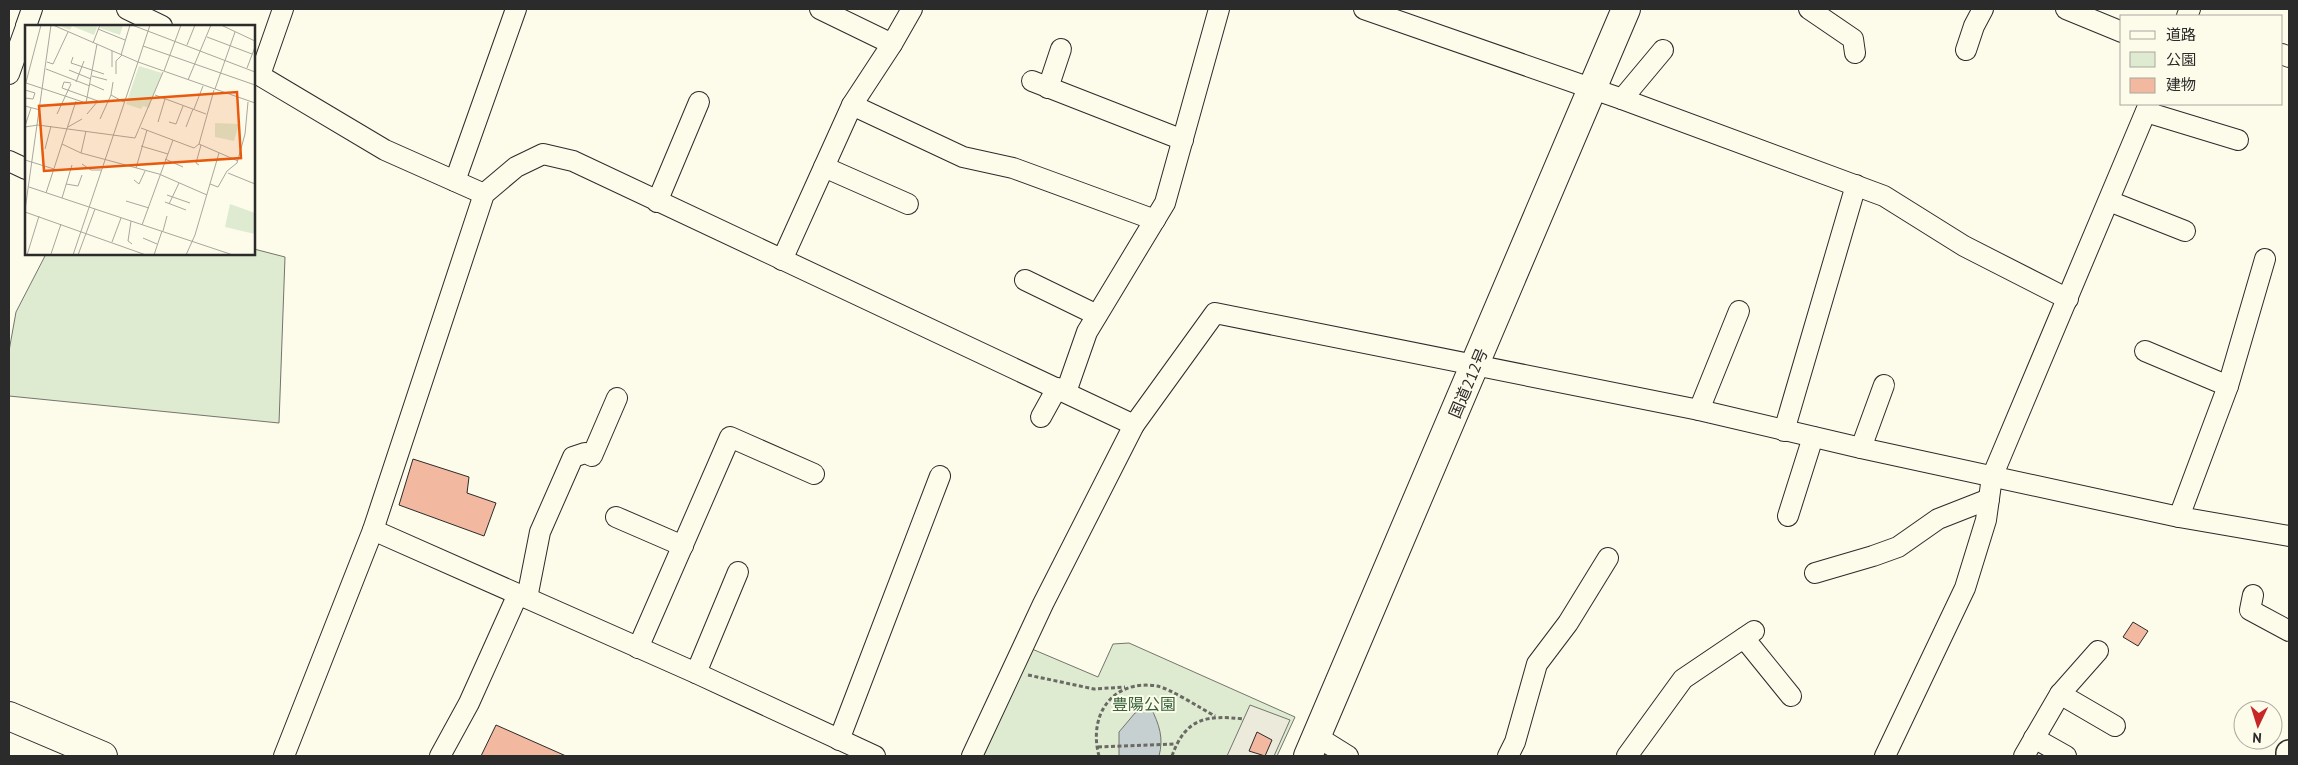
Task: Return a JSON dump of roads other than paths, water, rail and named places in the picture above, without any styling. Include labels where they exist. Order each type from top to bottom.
[{"type":"highway","name":"国道212号","points":[[1312,746],[1594,89],[1626,9]]},
{"type":"highway","points":[[9,716],[103,756]]},
{"type":"street","points":[[27,25],[32,9]]},
{"type":"street","points":[[127,9],[160,25]]},
{"type":"street","points":[[283,9],[257,74],[385,150],[484,194]]},
{"type":"street","points":[[455,181],[516,9]]},
{"type":"street","points":[[820,9],[892,44]]},
{"type":"street","points":[[782,260],[852,104],[892,44],[912,9]]},
{"type":"street","points":[[1041,417],[1062,390],[1087,332],[1165,203],[1219,9]]},
{"type":"street","points":[[1364,9],[1594,89],[1856,184],[1884,196],[1964,246],[2068,300]]},
{"type":"street","points":[[1809,9],[1854,38],[1855,53]]},
{"type":"street","points":[[1966,50],[1974,26],[1983,9]]},
{"type":"street","points":[[2066,9],[2120,31]]},
{"type":"street","points":[[9,74],[25,33]]},
{"type":"street","points":[[1061,49],[1040,85],[1183,140]]},
{"type":"street","points":[[1622,99],[1663,50]]},
{"type":"street","points":[[657,202],[698,102]]},
{"type":"street","points":[[852,104],[963,158],[1013,168],[1155,220]]},
{"type":"street","points":[[1885,756],[1965,588],[1986,520],[1992,477],[2148,108],[2238,140]]},
{"type":"street","points":[[284,756],[372,530],[484,194],[516,168],[543,154],[573,161],[1134,425]]},
{"type":"street","points":[[9,161],[25,169]]},
{"type":"street","points":[[824,167],[908,204]]},
{"type":"street","points":[[1784,431],[1856,184]]},
{"type":"street","points":[[2109,201],[2185,231]]},
{"type":"street","points":[[2179,517],[2228,386],[2265,259]]},
{"type":"street","points":[[1025,280],[1097,315]]},
{"type":"street","points":[[1699,410],[1739,312]]},
{"type":"street","points":[[972,756],[1043,604],[1134,425],[1215,313],[1699,410],[1784,431],[2179,517],[2289,536]]},
{"type":"street","points":[[2145,351],[2228,386]]},
{"type":"street","points":[[1861,448],[1884,385]]},
{"type":"street","points":[[440,756],[522,596],[540,532],[573,457],[585,453],[592,456],[617,398]]},
{"type":"street","points":[[638,648],[730,437],[814,474]]},
{"type":"street","points":[[1788,516],[1813,437]]},
{"type":"street","points":[[839,740],[940,476]]},
{"type":"street","points":[[1815,573],[1898,547],[1938,518],[1989,499]]},
{"type":"street","points":[[616,517],[683,546]]},
{"type":"street","points":[[372,530],[696,673],[875,756]]},
{"type":"street","points":[[1508,756],[1515,742],[1536,664],[1568,623],[1608,558]]},
{"type":"street","points":[[696,673],[738,572]]},
{"type":"street","points":[[2252,596],[2250,610],[2289,631]]},
{"type":"street","points":[[1627,756],[1683,680],[1749,635],[1791,696]]},
{"type":"street","points":[[2024,756],[2060,694],[2098,651]]},
{"type":"street","points":[[2060,694],[2115,726]]},
{"type":"street","points":[[2034,738],[2066,756]]},
{"type":"street","points":[[1312,746],[1348,756]]},
{"type":"park label","name":"豊陽公園","points":[[1144,704]]}]
